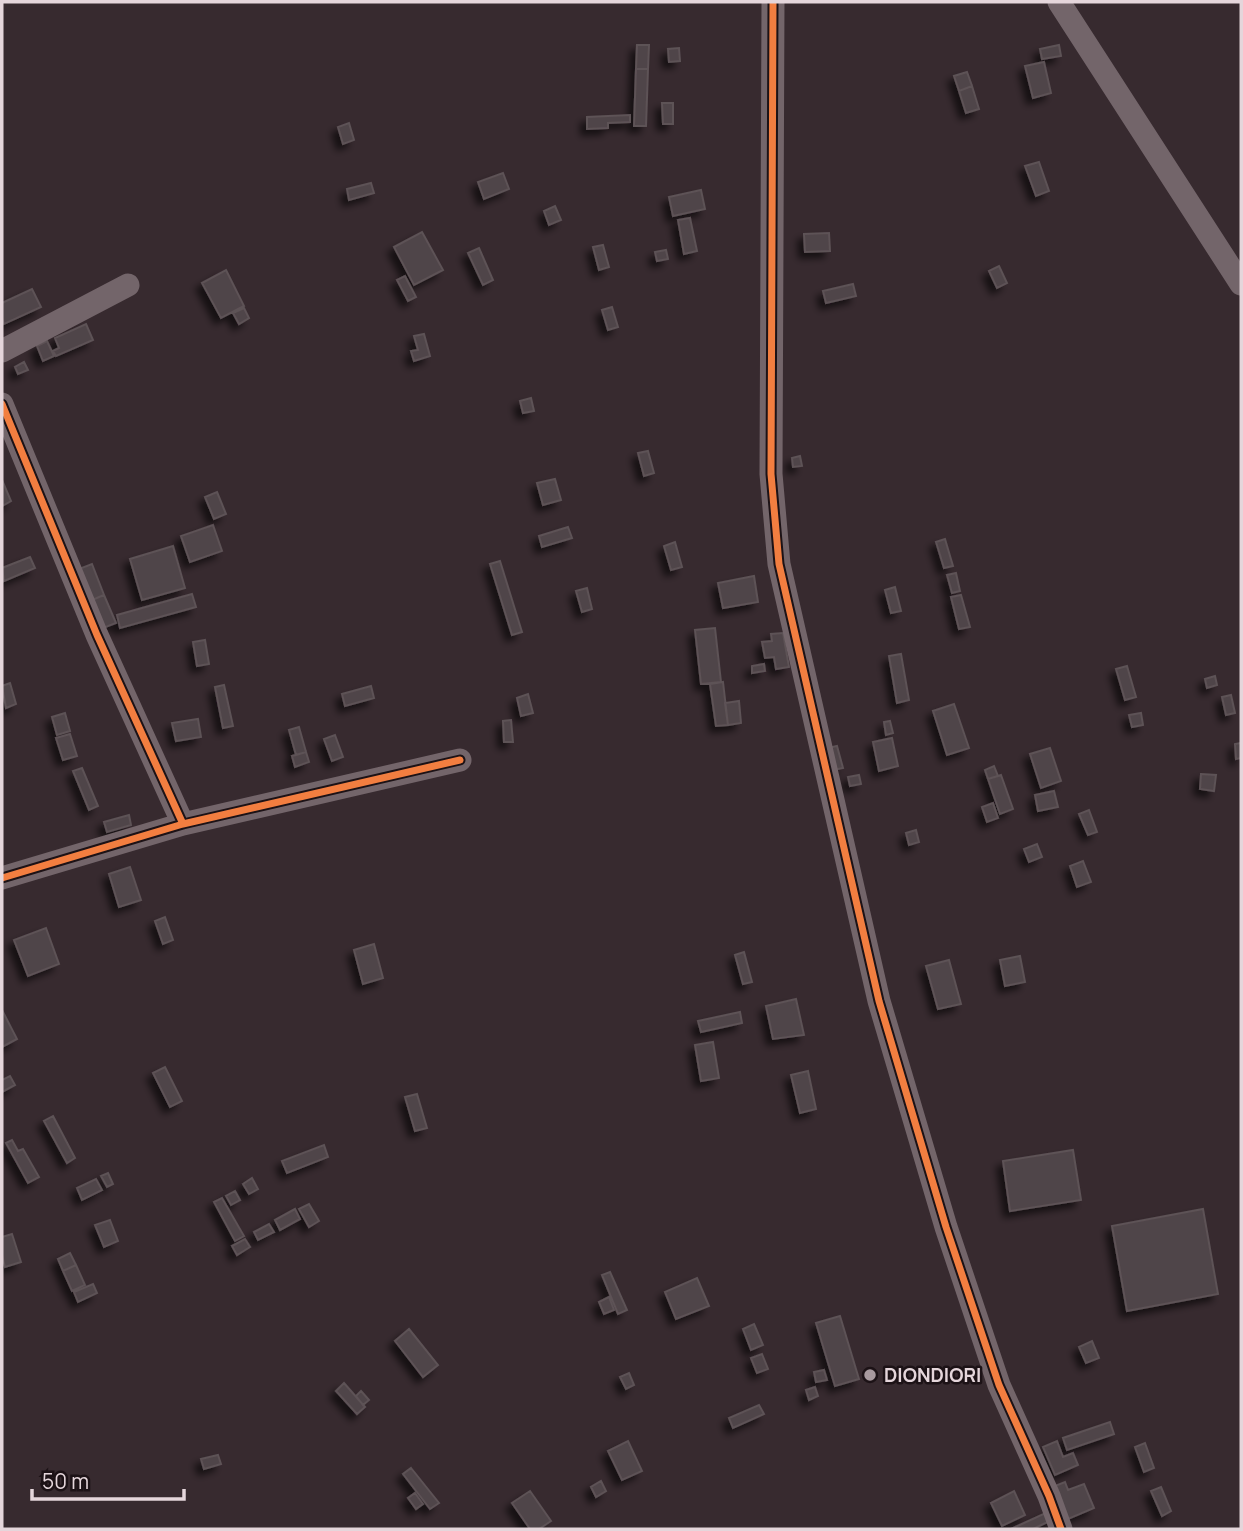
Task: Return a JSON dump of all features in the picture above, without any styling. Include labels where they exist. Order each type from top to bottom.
[{"type":"street","points":[[773,2],[771,474],[779,564],[880,1000],[895,1054],[946,1227],[999,1385],[1061,1529]]},
{"type":"street","points":[[1059,2],[1241,284]]},
{"type":"street","points":[[2,351],[128,285]]},
{"type":"street","points":[[2,404],[97,635],[183,824]]},
{"type":"street","points":[[2,878],[183,824],[460,760]]},
{"type":"building","points":[[637,45],[649,45],[648,69],[636,69]]},
{"type":"building","points":[[1059,45],[1061,56],[1042,59],[1040,49]]},
{"type":"building","points":[[679,48],[680,61],[669,62],[668,49]]},
{"type":"building","points":[[1044,62],[1051,93],[1033,98],[1025,66]]},
{"type":"building","points":[[636,69],[648,69],[646,126],[634,126]]},
{"type":"building","points":[[967,72],[972,86],[959,91],[954,76]]},
{"type":"building","points":[[972,86],[979,109],[966,113],[959,91]]},
{"type":"building","points":[[662,103],[673,103],[673,124],[663,124]]},
{"type":"building","points":[[630,115],[630,122],[608,123],[608,128],[587,129],[587,117]]},
{"type":"building","points":[[349,123],[354,140],[343,144],[338,127]]},
{"type":"building","points":[[1039,162],[1049,191],[1036,196],[1025,166]]},
{"type":"building","points":[[503,173],[509,189],[484,199],[478,182]]},
{"type":"building","points":[[371,183],[374,193],[349,200],[347,189]]},
{"type":"building","points":[[701,190],[705,209],[673,216],[669,197]]},
{"type":"building","points":[[555,206],[561,220],[549,225],[544,211]]},
{"type":"building","points":[[690,218],[697,251],[684,254],[678,220]]},
{"type":"building","points":[[422,232],[443,270],[414,285],[394,247]]},
{"type":"building","points":[[829,233],[830,251],[805,252],[804,234]]},
{"type":"building","points":[[603,245],[609,267],[599,270],[593,247]]},
{"type":"building","points":[[479,248],[493,280],[483,285],[468,253]]},
{"type":"building","points":[[666,250],[668,259],[657,261],[655,252]]},
{"type":"building","points":[[999,266],[1007,283],[997,288],[989,271]]},
{"type":"building","points":[[226,270],[244,306],[221,318],[202,283]]},
{"type":"building","points":[[405,276],[416,297],[408,301],[397,280]]},
{"type":"building","points":[[853,284],[856,296],[826,303],[823,291]]},
{"type":"building","points":[[32,289],[41,307],[4,324],[2,303]]},
{"type":"building","points":[[612,307],[618,327],[608,330],[602,310]]},
{"type":"building","points":[[244,308],[249,318],[239,324],[233,313]]},
{"type":"building","points":[[86,324],[93,340],[56,356],[53,351],[59,348],[55,338]]},
{"type":"building","points":[[424,334],[430,356],[414,361],[411,351],[418,350],[414,336]]},
{"type":"building","points":[[47,341],[54,356],[43,361],[37,346]]},
{"type":"building","points":[[24,362],[28,370],[18,374],[15,367]]},
{"type":"building","points":[[531,398],[534,411],[523,413],[520,401]]},
{"type":"building","points":[[648,451],[654,473],[644,476],[638,453]]},
{"type":"building","points":[[800,456],[802,466],[793,467],[792,458]]},
{"type":"building","points":[[555,479],[561,500],[543,505],[537,483]]},
{"type":"building","points":[[2,480],[11,501],[2,506]]},
{"type":"building","points":[[217,492],[226,514],[214,519],[205,497]]},
{"type":"building","points":[[213,525],[222,551],[190,562],[181,536]]},
{"type":"building","points":[[568,527],[572,538],[542,547],[539,536]]},
{"type":"building","points":[[945,539],[953,566],[944,568],[936,542]]},
{"type":"building","points":[[675,542],[682,567],[671,570],[664,546]]},
{"type":"building","points":[[173,546],[185,588],[142,600],[130,559]]},
{"type":"building","points":[[30,557],[35,568],[4,581],[2,568]]},
{"type":"building","points":[[500,561],[522,632],[512,635],[490,564]]},
{"type":"building","points":[[92,564],[104,595],[92,600],[79,569]]},
{"type":"building","points":[[956,573],[960,591],[952,593],[947,575]]},
{"type":"building","points":[[754,576],[758,602],[723,608],[718,583]]},
{"type":"building","points":[[895,587],[901,611],[891,613],[885,590]]},
{"type":"building","points":[[587,588],[592,609],[582,612],[576,591]]},
{"type":"building","points":[[192,594],[196,607],[120,628],[117,615]]},
{"type":"building","points":[[104,595],[116,623],[103,628],[92,600]]},
{"type":"building","points":[[961,595],[970,627],[959,629],[951,597]]},
{"type":"building","points":[[715,628],[721,682],[701,684],[695,630]]},
{"type":"building","points":[[783,633],[789,667],[776,669],[774,657],[765,658],[762,642],[772,641],[771,634]]},
{"type":"building","points":[[205,640],[209,664],[197,666],[193,642]]},
{"type":"building","points":[[901,654],[909,700],[897,703],[889,656]]},
{"type":"building","points":[[764,664],[765,671],[752,673],[752,666]]},
{"type":"building","points":[[1127,666],[1136,697],[1125,700],[1116,669]]},
{"type":"building","points":[[1215,676],[1217,685],[1207,688],[1205,679]]},
{"type":"building","points":[[723,682],[728,725],[716,726],[710,684]]},
{"type":"building","points":[[10,683],[16,704],[6,708],[2,686]]},
{"type":"building","points":[[224,685],[233,726],[223,728],[215,687]]},
{"type":"building","points":[[371,686],[374,698],[345,706],[342,694]]},
{"type":"building","points":[[528,694],[533,713],[521,716],[517,698]]},
{"type":"building","points":[[1231,695],[1235,713],[1226,715],[1222,697]]},
{"type":"building","points":[[739,701],[741,723],[728,725],[725,703]]},
{"type":"building","points":[[954,704],[969,748],[947,755],[933,711]]},
{"type":"building","points":[[65,713],[70,731],[57,735],[52,717]]},
{"type":"building","points":[[1141,713],[1143,725],[1132,727],[1129,715]]},
{"type":"building","points":[[198,719],[201,737],[176,741],[172,723]]},
{"type":"building","points":[[511,720],[513,742],[504,742],[503,721]]},
{"type":"building","points":[[890,721],[893,733],[886,735],[884,722]]},
{"type":"building","points":[[299,727],[306,752],[296,755],[289,730]]},
{"type":"building","points":[[70,734],[77,756],[63,760],[56,738]]},
{"type":"building","points":[[335,735],[343,757],[332,761],[324,739]]},
{"type":"building","points":[[892,738],[898,766],[879,771],[873,742]]},
{"type":"building","points":[[1241,743],[1241,758],[1236,759],[1235,744]]},
{"type":"building","points":[[837,746],[843,768],[833,770],[828,748]]},
{"type":"building","points":[[1050,748],[1061,781],[1041,788],[1030,754]]},
{"type":"building","points":[[306,752],[309,762],[295,767],[292,756]]},
{"type":"building","points":[[994,766],[998,776],[988,779],[985,770]]},
{"type":"building","points":[[82,768],[98,806],[89,810],[73,771]]},
{"type":"building","points":[[1201,774],[1216,775],[1214,791],[1200,789]]},
{"type":"building","points":[[859,775],[861,784],[850,786],[848,777]]},
{"type":"building","points":[[1001,775],[1013,809],[1000,814],[988,779]]},
{"type":"building","points":[[1054,791],[1058,807],[1038,811],[1035,795]]},
{"type":"building","points":[[993,803],[998,818],[987,822],[982,807]]},
{"type":"building","points":[[1089,810],[1097,832],[1088,835],[1079,814]]},
{"type":"building","points":[[129,815],[131,825],[107,832],[104,822]]},
{"type":"building","points":[[916,830],[919,842],[909,845],[906,833]]},
{"type":"building","points":[[1037,844],[1042,857],[1029,862],[1024,849]]},
{"type":"building","points":[[1083,861],[1091,882],[1077,887],[1070,866]]},
{"type":"building","points":[[130,867],[141,900],[119,907],[109,874]]},
{"type":"building","points":[[165,917],[173,940],[163,944],[155,921]]},
{"type":"building","points":[[46,928],[59,964],[28,976],[14,940]]},
{"type":"building","points":[[374,944],[383,978],[363,984],[354,950]]},
{"type":"building","points":[[744,952],[752,982],[743,984],[735,955]]},
{"type":"building","points":[[1020,956],[1025,982],[1005,986],[1000,960]]},
{"type":"building","points":[[949,960],[961,1004],[938,1009],[926,966]]},
{"type":"building","points":[[796,999],[804,1035],[773,1039],[766,1006]]},
{"type":"building","points":[[2,1010],[17,1039],[2,1047]]},
{"type":"building","points":[[740,1012],[742,1023],[701,1032],[698,1021]]},
{"type":"building","points":[[713,1042],[719,1078],[701,1081],[695,1045]]},
{"type":"building","points":[[165,1067],[182,1101],[170,1107],[153,1073]]},
{"type":"building","points":[[808,1071],[816,1109],[800,1113],[791,1075]]},
{"type":"building","points":[[10,1076],[15,1085],[2,1092],[2,1080]]},
{"type":"building","points":[[417,1094],[427,1128],[415,1131],[405,1097]]},
{"type":"building","points":[[53,1116],[75,1158],[67,1163],[44,1121]]},
{"type":"building","points":[[12,1140],[18,1151],[23,1149],[39,1177],[28,1183],[6,1143]]},
{"type":"building","points":[[324,1145],[328,1157],[287,1173],[282,1161]]},
{"type":"building","points":[[1073,1150],[1081,1200],[1010,1211],[1003,1161]]},
{"type":"building","points":[[108,1173],[113,1184],[107,1187],[101,1176]]},
{"type":"building","points":[[252,1178],[258,1189],[249,1194],[243,1184]]},
{"type":"building","points":[[96,1179],[102,1190],[82,1200],[77,1188]]},
{"type":"building","points":[[235,1191],[240,1200],[231,1205],[226,1196]]},
{"type":"building","points":[[222,1198],[244,1236],[235,1241],[214,1202]]},
{"type":"building","points":[[309,1204],[319,1221],[309,1227],[299,1209]]},
{"type":"building","points":[[295,1209],[300,1219],[280,1230],[275,1220]]},
{"type":"building","points":[[1203,1209],[1218,1294],[1127,1311],[1112,1226]]},
{"type":"building","points":[[110,1220],[118,1241],[104,1247],[95,1225]]},
{"type":"building","points":[[269,1224],[274,1232],[258,1240],[254,1232]]},
{"type":"building","points":[[12,1234],[21,1262],[5,1267],[2,1237]]},
{"type":"building","points":[[245,1239],[250,1247],[237,1255],[232,1246]]},
{"type":"building","points":[[70,1253],[76,1265],[63,1271],[58,1259]]},
{"type":"building","points":[[76,1265],[85,1285],[72,1291],[63,1271]]},
{"type":"building","points":[[610,1272],[627,1310],[618,1314],[602,1275]]},
{"type":"building","points":[[697,1278],[709,1306],[676,1319],[665,1292]]},
{"type":"building","points":[[93,1284],[97,1293],[78,1302],[74,1292]]},
{"type":"building","points":[[609,1297],[614,1310],[604,1314],[599,1302]]},
{"type":"building","points":[[840,1316],[859,1379],[835,1386],[816,1323]]},
{"type":"building","points":[[754,1324],[763,1345],[751,1350],[743,1329]]},
{"type":"building","points":[[409,1329],[438,1365],[423,1377],[395,1341]]},
{"type":"building","points":[[1092,1341],[1099,1358],[1086,1363],[1079,1347]]},
{"type":"building","points":[[762,1354],[768,1369],[757,1373],[751,1358]]},
{"type":"building","points":[[824,1370],[827,1380],[816,1382],[814,1372]]},
{"type":"building","points":[[629,1373],[634,1385],[626,1389],[620,1377]]},
{"type":"building","points":[[344,1383],[365,1407],[357,1414],[336,1391]]},
{"type":"building","points":[[815,1387],[818,1396],[809,1400],[806,1390]]},
{"type":"building","points":[[361,1391],[369,1400],[363,1405],[356,1396]]},
{"type":"building","points":[[759,1405],[764,1414],[733,1428],[729,1418]]},
{"type":"building","points":[[1110,1422],[1114,1434],[1067,1450],[1063,1438]]},
{"type":"building","points":[[628,1441],[642,1471],[622,1480],[608,1451]]},
{"type":"building","points":[[1057,1441],[1063,1457],[1073,1453],[1078,1465],[1055,1475],[1043,1447]]},
{"type":"building","points":[[1145,1443],[1154,1468],[1144,1472],[1135,1447]]},
{"type":"building","points":[[218,1455],[221,1464],[204,1469],[201,1459]]},
{"type":"building","points":[[411,1468],[439,1503],[430,1509],[403,1474]]},
{"type":"building","points":[[601,1481],[606,1491],[596,1497],[591,1487]]},
{"type":"building","points":[[1065,1482],[1068,1490],[1084,1484],[1094,1508],[1068,1519],[1055,1486]]},
{"type":"building","points":[[1161,1487],[1171,1511],[1162,1516],[1151,1491]]},
{"type":"building","points":[[530,1491],[551,1521],[539,1529],[530,1529],[512,1503]]},
{"type":"building","points":[[1014,1491],[1025,1515],[1002,1526],[991,1503]]},
{"type":"building","points":[[415,1493],[423,1504],[416,1509],[408,1498]]},
{"type":"building","points":[[1050,1511],[1054,1519],[1033,1529],[1011,1529]]},
{"type":"cycle path","points":[[773,2],[771,474],[779,564],[879,1001],[946,1227],[999,1385],[1061,1529]]},
{"type":"cycle path","points":[[2,404],[97,635],[183,824]]},
{"type":"cycle path","points":[[2,878],[183,824],[460,760]]},
{"type":"place","name":"DIONDIORI","points":[[870,1375]]}]
